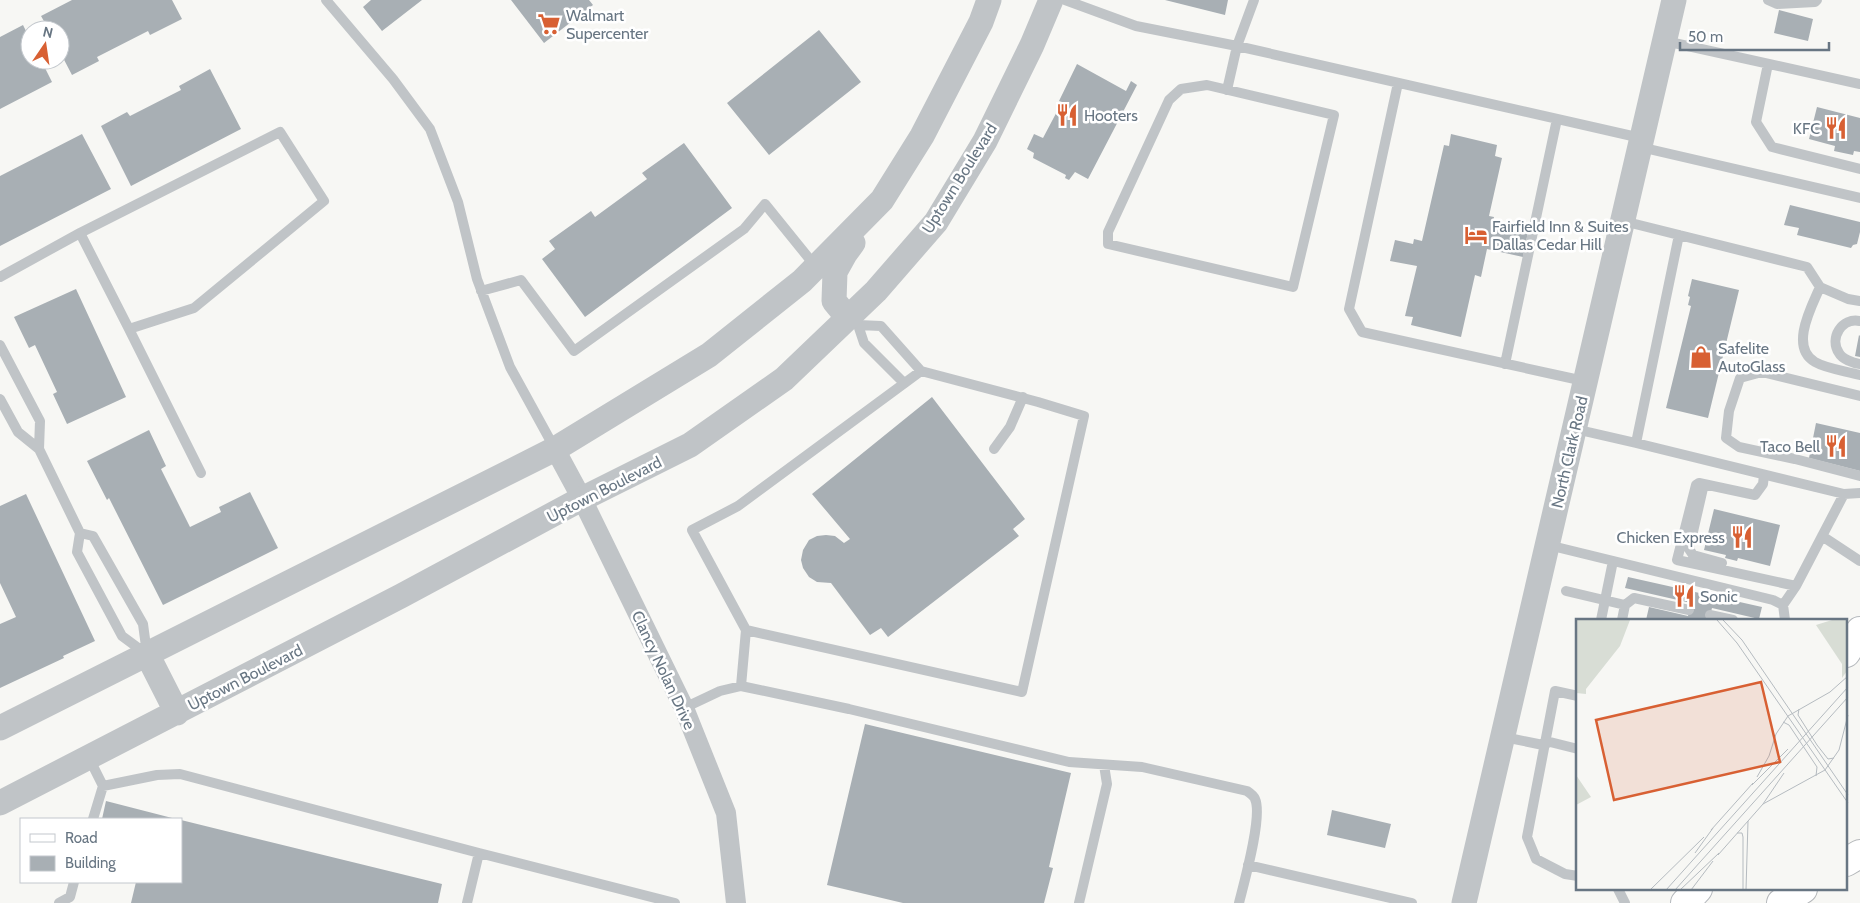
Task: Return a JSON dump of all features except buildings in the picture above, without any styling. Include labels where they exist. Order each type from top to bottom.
[{"type":"main road","points":[[1848,650],[1860,630]]},
{"type":"main road","points":[[1848,861],[1860,854]]},
{"type":"main road","points":[[1685,903],[1697,890]]},
{"type":"main road","points":[[1780,903],[1801,890]]},
{"type":"street","points":[[853,322],[834,301],[835,272],[922,136],[972,40],[989,0]]},
{"type":"street","name":"Uptown Boulevard","points":[[0,803],[392,601],[582,499],[690,445],[784,380],[853,322],[876,291],[936,222],[985,141],[1052,0]]},
{"type":"street","name":"North Clark Road","points":[[1464,903],[1674,0]]},
{"type":"street","points":[[0,728],[555,449],[709,355],[802,281],[882,200]]},
{"type":"street","name":"Clancy Nolan Drive","points":[[555,449],[582,499],[684,708],[726,813],[736,903]]},
{"type":"street","points":[[147,654],[176,713]]},
{"type":"lane","points":[[326,0],[393,79],[430,129],[458,202],[476,279],[510,368],[555,449]]},
{"type":"lane","points":[[1065,0],[1136,26],[1237,46],[1557,119],[1641,143],[1860,198]]},
{"type":"lane","points":[[1226,90],[1237,46],[1254,0]]},
{"type":"lane","points":[[1768,0],[1777,4],[1815,2],[1817,0]]},
{"type":"lane","points":[[1665,41],[1860,84]]},
{"type":"lane","points":[[1768,64],[1756,122],[1772,148],[1860,169]]},
{"type":"lane","points":[[1398,83],[1349,309],[1362,332],[1585,382]]},
{"type":"lane","points":[[1207,85],[1226,90],[1334,115],[1293,287],[1108,244],[1108,232],[1169,100],[1181,89],[1207,85]]},
{"type":"lane","points":[[1505,364],[1557,119]]},
{"type":"lane","points":[[0,277],[80,233],[280,132],[324,201],[194,308],[129,329]]},
{"type":"lane","points":[[481,291],[521,280],[574,351],[744,228],[765,204],[816,267]]},
{"type":"lane","points":[[1623,221],[1807,267],[1820,287],[1848,299],[1860,301]]},
{"type":"lane","points":[[80,233],[201,473]]},
{"type":"lane","points":[[1636,443],[1679,235]]},
{"type":"lane","points":[[1820,287],[1806,321],[1803,349],[1808,357],[1816,362],[1860,375]]},
{"type":"lane","points":[[1860,321],[1853,319],[1845,322],[1837,335],[1836,346],[1842,357],[1860,364]]},
{"type":"lane","points":[[746,630],[1022,692],[1084,416],[921,371],[881,326],[853,322]]},
{"type":"lane","points":[[853,322],[864,343],[904,383]]},
{"type":"lane","points":[[0,345],[40,421],[39,449]]},
{"type":"lane","points":[[741,686],[746,630],[692,530],[738,506],[921,371]]},
{"type":"lane","points":[[1860,396],[1762,372],[1740,378],[1729,411],[1726,438],[1739,447],[1860,476]]},
{"type":"lane","points":[[994,450],[1010,427],[1023,398]]},
{"type":"lane","points":[[0,399],[18,432],[39,449],[80,532],[77,552],[122,636],[147,654]]},
{"type":"lane","points":[[1574,428],[1844,494],[1860,493]]},
{"type":"lane","points":[[1764,475],[1763,484],[1755,495],[1699,483],[1696,485],[1677,560],[1796,586]]},
{"type":"lane","points":[[1704,484],[1689,543],[1689,549],[1693,555],[1766,573],[1771,575],[1776,582]]},
{"type":"lane","points":[[1784,619],[1783,605],[1796,586],[1844,494]]},
{"type":"lane","points":[[80,532],[93,536],[143,624],[147,654]]},
{"type":"lane","points":[[1822,536],[1860,561]]},
{"type":"lane","points":[[1547,545],[1773,600],[1783,605]]},
{"type":"lane","points":[[1601,619],[1613,561]]},
{"type":"lane","points":[[1566,591],[1625,605]]},
{"type":"lane","points":[[1622,619],[1625,605],[1634,598],[1689,610]]},
{"type":"lane","points":[[1710,615],[1728,619]]},
{"type":"lane","points":[[684,708],[720,691],[741,686],[849,709],[1069,762],[1142,767],[1247,791],[1255,799],[1258,812],[1239,903]]},
{"type":"lane","points":[[1576,696],[1555,691],[1527,836],[1536,859],[1565,874],[1576,876]]},
{"type":"lane","points":[[1502,737],[1544,745],[1550,742],[1576,748]]},
{"type":"lane","points":[[89,758],[103,786],[93,818]]},
{"type":"lane","points":[[1079,903],[1107,784],[1104,764]]},
{"type":"lane","points":[[103,786],[157,775],[180,774],[675,903]]},
{"type":"lane","points":[[467,903],[479,853]]},
{"type":"lane","points":[[1248,865],[1394,902],[1412,903]]},
{"type":"lane","points":[[59,903],[70,896],[74,883]]},
{"type":"lane","points":[[1618,890],[1625,903]]},
{"type":"place","name":"Walmart Supercenter","points":[[549,24]]},
{"type":"place","name":"Hooters","points":[[1067,115]]},
{"type":"place","name":"KFC","points":[[1836,128]]},
{"type":"place","name":"Fairfield Inn & Suites Dallas Cedar Hill","points":[[1476,235]]},
{"type":"place","name":"Safelite AutoGlass","points":[[1701,357]]},
{"type":"place","name":"Taco Bell","points":[[1836,446]]},
{"type":"place","name":"Chicken Express","points":[[1742,537]]},
{"type":"place","name":"Sonic","points":[[1684,596]]}]
